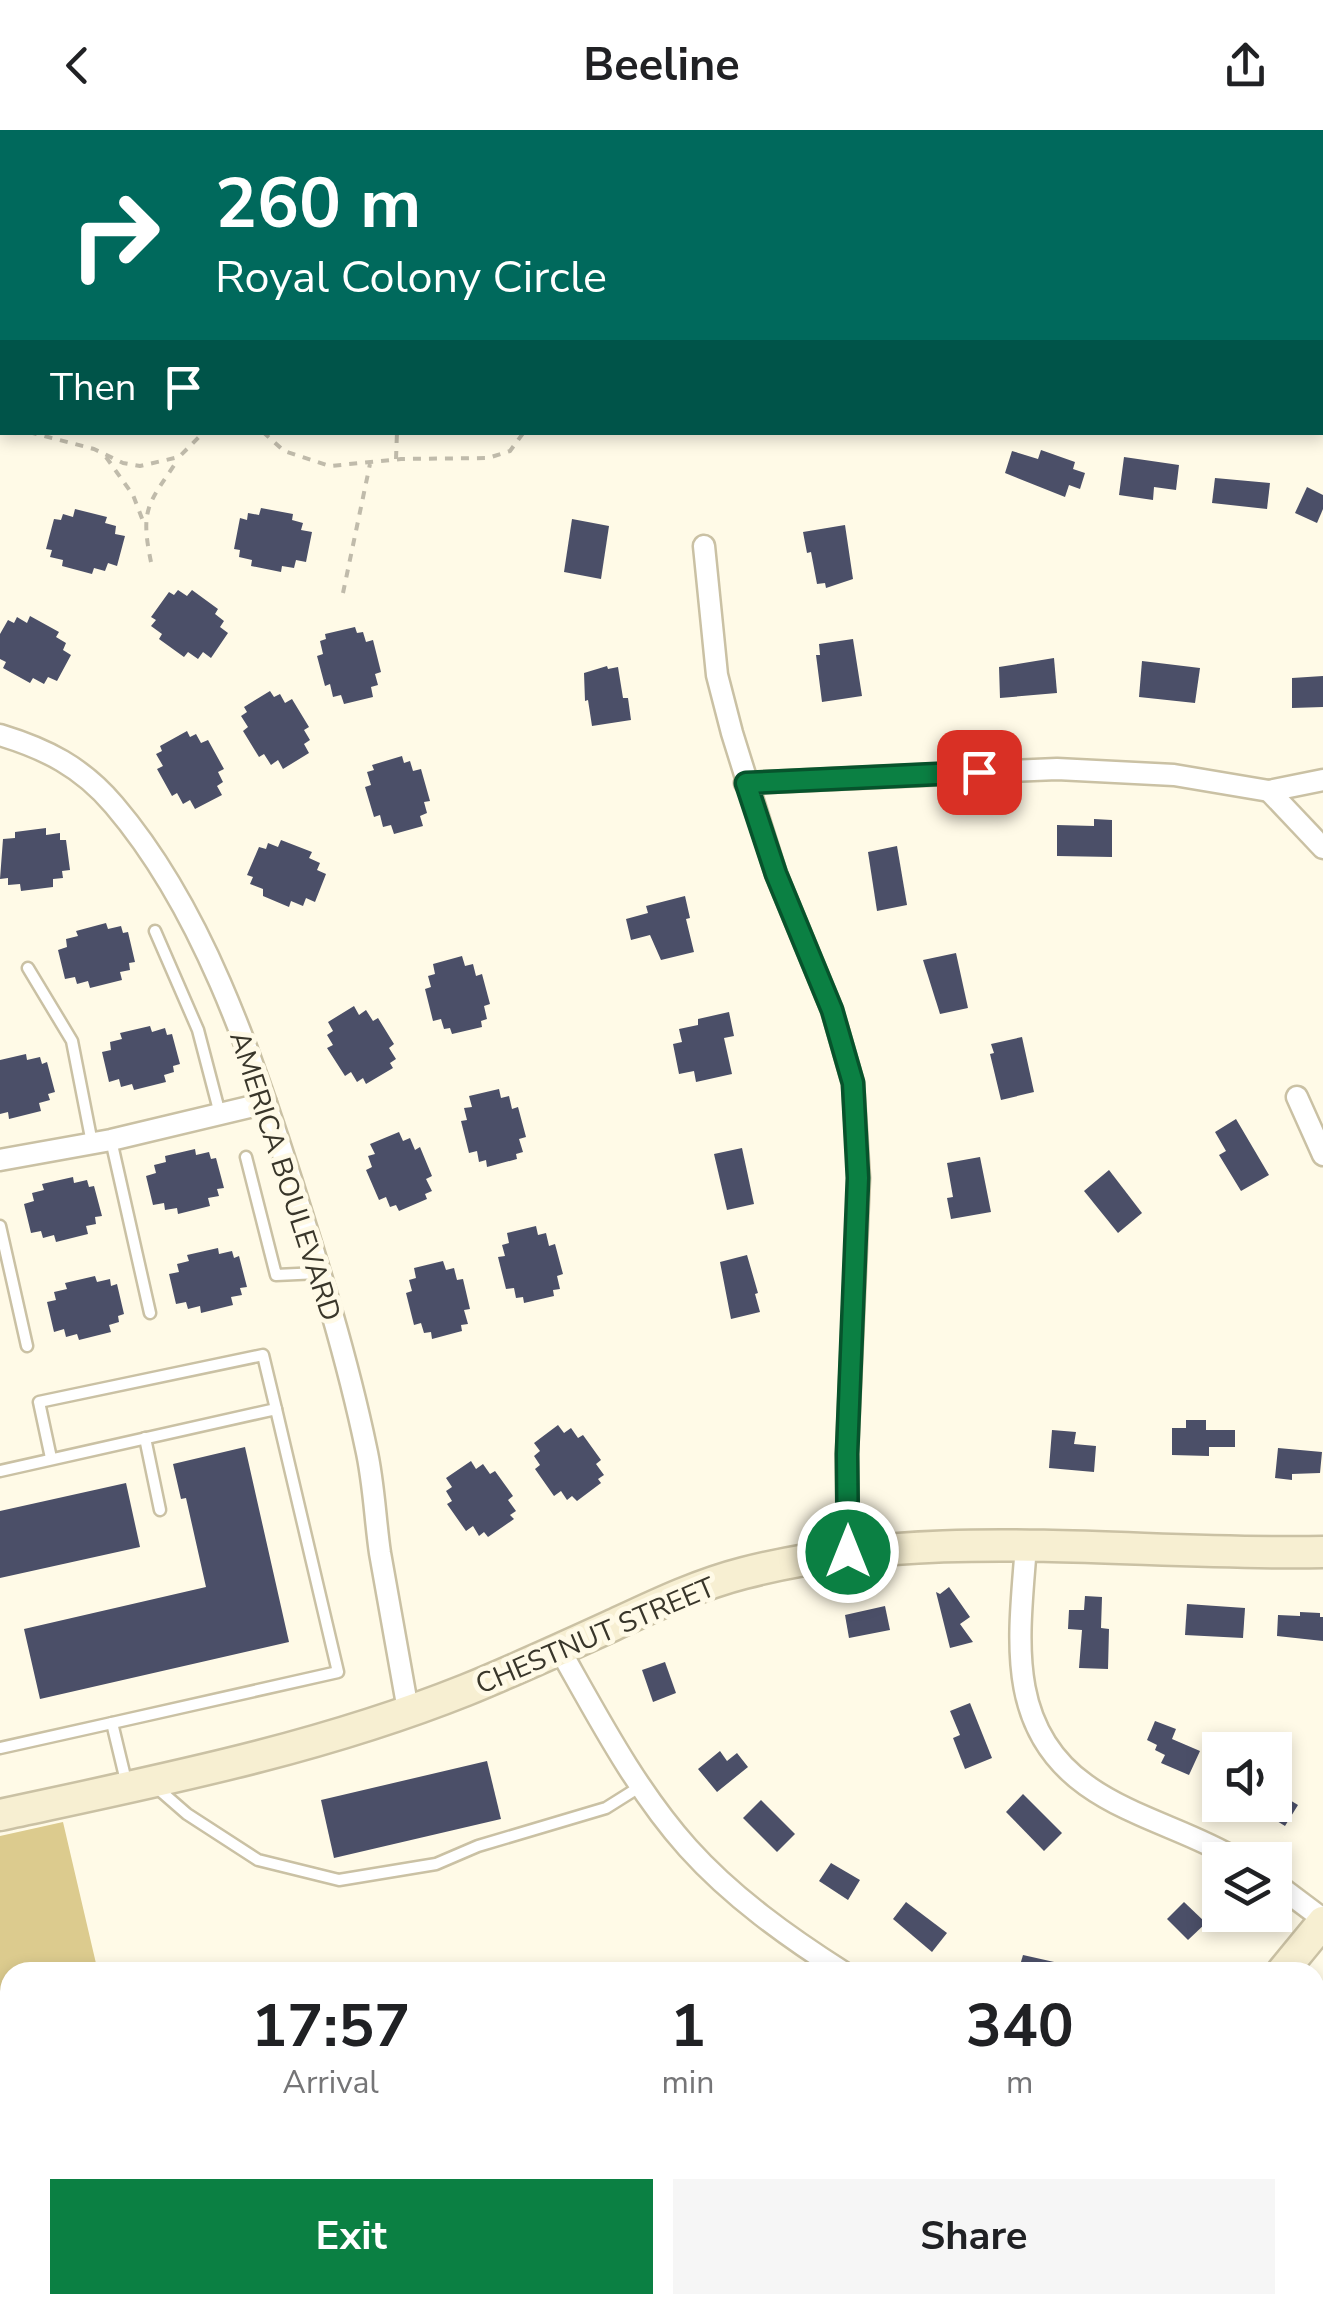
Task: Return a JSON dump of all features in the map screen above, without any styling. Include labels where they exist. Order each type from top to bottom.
[{"type":"main road","name":"CHESTNUT STREET","points":[[0,1816],[356,1730],[465,1690],[688,1591],[744,1573],[848,1552],[924,1545],[1026,1545],[1323,1552]]},
{"type":"main road","points":[[1290,1962],[1323,1921]]},
{"type":"street","points":[[704,546],[717,675],[746,783],[776,874],[832,1010],[853,1083],[859,1160],[847,1454],[848,1552]]},
{"type":"street","name":"AMERICA BOULEVARD","points":[[0,735],[41,748],[68,764],[112,802],[168,876],[233,1015],[321,1272],[367,1452],[408,1710]]},
{"type":"street","points":[[746,783],[1085,769],[1174,774],[1269,791],[1323,780]]},
{"type":"street","points":[[1269,791],[1323,848]]},
{"type":"street","points":[[1298,1096],[1323,1155]]},
{"type":"street","points":[[0,1160],[102,1142],[266,1103]]},
{"type":"street","points":[[1026,1545],[1019,1648],[1021,1676],[1028,1705],[1050,1749],[1086,1785],[1202,1842]]},
{"type":"street","points":[[560,1650],[642,1786],[688,1849],[783,1932],[827,1962]]},
{"type":"street","points":[[1292,1896],[1323,1921]]},
{"type":"lane","points":[[156,932],[198,1030],[220,1114]]},
{"type":"lane","points":[[28,968],[72,1041],[150,1313]]},
{"type":"lane","points":[[246,1157],[276,1275],[321,1272]]},
{"type":"lane","points":[[0,1226],[28,1346]]},
{"type":"lane","points":[[0,1748],[338,1672],[263,1355],[39,1402],[51,1458]]},
{"type":"lane","points":[[0,1471],[276,1409]]},
{"type":"lane","points":[[144,1438],[160,1510]]},
{"type":"lane","points":[[112,1723],[139,1785],[258,1860],[339,1880],[436,1864],[478,1846],[606,1808],[642,1786]]},
{"type":"path","points":[[40,435],[102,452],[134,466],[160,464],[180,457]]},
{"type":"path","points":[[151,562],[146,511],[152,494],[199,435]]},
{"type":"path","points":[[267,435],[281,449],[320,464],[370,464],[475,459],[510,451],[522,435]]},
{"type":"path","points":[[396,460],[397,435]]},
{"type":"path","points":[[102,452],[133,495],[146,531]]},
{"type":"path","points":[[343,593],[370,464]]},
{"type":"shaded area","points":[[63,1822],[96,1962],[0,1962],[0,1836]]},
{"type":"building","points":[[1041,450],[1075,462],[1073,469],[1085,473],[1080,489],[1069,485],[1065,497],[1005,473],[1012,451],[1038,459]]},
{"type":"building","points":[[1124,457],[1179,465],[1176,490],[1154,487],[1153,500],[1119,495]]},
{"type":"building","points":[[1215,478],[1270,483],[1267,509],[1212,503]]},
{"type":"building","points":[[1307,487],[1323,495],[1317,523],[1295,513]]},
{"type":"building","points":[[261,508],[293,514],[292,520],[303,523],[301,530],[312,532],[306,562],[296,560],[294,568],[282,566],[281,572],[251,566],[252,560],[239,557],[240,550],[234,549],[240,518],[247,520],[248,513],[259,515]]},
{"type":"building","points":[[75,509],[107,517],[105,523],[116,526],[115,534],[125,536],[117,566],[108,563],[105,571],[94,568],[92,574],[62,566],[63,560],[50,557],[52,550],[46,549],[54,519],[61,520],[63,514],[73,517]]},
{"type":"building","points":[[572,519],[609,526],[601,579],[564,572]]},
{"type":"building","points":[[845,525],[853,579],[826,588],[825,583],[817,584],[803,532]]},
{"type":"building","points":[[178,590],[187,596],[192,590],[218,609],[215,614],[224,621],[220,627],[228,633],[211,658],[203,652],[198,659],[188,652],[184,657],[159,639],[162,634],[151,626],[156,620],[151,617],[169,592],[174,595]]},
{"type":"building","points":[[30,616],[59,632],[56,637],[66,643],[63,650],[71,655],[57,681],[48,677],[44,684],[33,678],[30,683],[3,668],[6,662],[0,659],[0,634],[8,620],[14,623],[17,617],[27,623]]},
{"type":"building","points":[[355,627],[357,633],[363,632],[366,642],[373,640],[381,672],[375,674],[378,685],[371,687],[373,697],[344,704],[341,695],[333,697],[330,684],[325,686],[317,656],[323,654],[320,641],[326,639],[325,634]]},
{"type":"building","points":[[853,639],[862,696],[822,702],[816,655],[820,655],[819,644]]},
{"type":"building","points":[[1054,658],[1057,693],[1000,698],[999,667]]},
{"type":"building","points":[[1142,661],[1200,668],[1195,703],[1139,697]]},
{"type":"building","points":[[618,667],[631,720],[592,726],[588,700],[585,701],[584,673]]},
{"type":"building","points":[[1323,676],[1323,707],[1292,708],[1292,678]]},
{"type":"building","points":[[270,691],[274,697],[280,694],[285,703],[292,699],[309,727],[304,730],[310,740],[304,744],[309,753],[283,769],[278,760],[271,765],[264,754],[259,757],[243,731],[248,727],[241,716],[247,712],[244,707]]},
{"type":"building","points":[[187,731],[190,737],[196,734],[201,743],[208,740],[224,769],[218,772],[223,782],[217,786],[222,795],[195,809],[190,800],[183,804],[177,793],[172,796],[157,769],[163,766],[156,754],[162,751],[160,746]]},
{"type":"building","points":[[402,756],[404,763],[410,761],[413,771],[421,769],[430,801],[424,802],[427,813],[420,816],[423,826],[394,834],[391,825],[383,827],[380,815],[374,817],[365,787],[371,785],[367,772],[374,770],[372,765]]},
{"type":"building","points":[[1094,819],[1112,820],[1112,857],[1057,856],[1057,825],[1094,826]]},
{"type":"building","points":[[46,828],[46,835],[60,833],[60,840],[66,840],[70,870],[62,871],[63,878],[53,879],[53,887],[21,891],[20,884],[8,885],[8,878],[0,879],[3,839],[15,838],[15,832]]},
{"type":"building","points":[[281,840],[312,852],[309,858],[320,863],[317,870],[326,874],[315,902],[306,898],[303,906],[291,901],[289,907],[263,896],[263,889],[250,884],[253,877],[247,875],[259,847],[266,849],[268,843],[278,847]]},
{"type":"building","points":[[897,846],[907,905],[877,911],[868,852]]},
{"type":"building","points":[[685,896],[694,952],[661,960],[650,935],[631,940],[626,919],[648,913],[646,906]]},
{"type":"building","points":[[106,923],[108,929],[121,926],[123,933],[128,932],[135,962],[129,963],[130,970],[120,972],[122,980],[90,988],[88,981],[77,984],[75,977],[65,979],[58,950],[67,947],[66,939],[78,936],[76,931]]},
{"type":"building","points":[[956,953],[968,1008],[940,1014],[923,960]]},
{"type":"building","points":[[462,956],[465,966],[473,964],[476,976],[482,974],[490,1004],[484,1006],[487,1019],[481,1021],[482,1027],[452,1034],[450,1028],[444,1029],[441,1019],[433,1021],[425,989],[431,987],[428,976],[435,974],[433,964]]},
{"type":"building","points":[[354,1006],[359,1015],[366,1010],[373,1021],[378,1018],[394,1044],[389,1048],[396,1059],[390,1063],[393,1068],[366,1084],[363,1078],[357,1082],[351,1072],[345,1076],[327,1048],[333,1045],[327,1035],[333,1031],[328,1022]]},
{"type":"building","points":[[729,1012],[734,1036],[724,1038],[732,1074],[696,1082],[694,1071],[679,1074],[673,1044],[682,1042],[679,1029],[698,1025],[698,1019]]},
{"type":"building","points":[[150,1026],[152,1032],[165,1028],[167,1035],[172,1034],[180,1064],[173,1066],[174,1072],[164,1075],[166,1082],[134,1090],[132,1084],[121,1087],[119,1079],[109,1082],[102,1052],[111,1050],[110,1042],[122,1039],[120,1033]]},
{"type":"building","points":[[1022,1037],[1034,1092],[1001,1100],[991,1044]]},
{"type":"building","points":[[26,1054],[27,1060],[40,1057],[42,1064],[47,1062],[55,1092],[48,1094],[50,1100],[39,1103],[41,1111],[9,1119],[8,1112],[0,1114],[0,1060]]},
{"type":"building","points":[[499,1089],[501,1098],[509,1096],[512,1109],[518,1107],[526,1137],[519,1139],[523,1152],[516,1154],[517,1159],[487,1167],[486,1160],[479,1162],[477,1151],[469,1153],[461,1121],[467,1120],[464,1108],[472,1107],[469,1096]]},
{"type":"building","points":[[1236,1119],[1269,1175],[1241,1191],[1219,1155],[1226,1151],[1215,1132]]},
{"type":"building","points":[[399,1132],[403,1141],[410,1138],[415,1150],[420,1147],[432,1176],[426,1179],[432,1191],[425,1194],[427,1199],[399,1211],[396,1205],[390,1207],[386,1197],[379,1200],[366,1170],[372,1167],[368,1156],[375,1154],[370,1144]]},
{"type":"building","points":[[742,1148],[754,1204],[727,1210],[714,1154]]},
{"type":"building","points":[[195,1149],[196,1155],[209,1152],[211,1159],[216,1158],[224,1188],[217,1189],[219,1196],[208,1198],[210,1206],[178,1214],[177,1208],[165,1210],[164,1203],[153,1205],[146,1176],[156,1173],[154,1165],[166,1162],[165,1156]]},
{"type":"building","points":[[980,1157],[991,1212],[951,1219],[947,1198],[953,1197],[947,1163]]},
{"type":"building","points":[[1109,1170],[1142,1213],[1118,1233],[1084,1191]]},
{"type":"building","points":[[73,1177],[74,1183],[87,1180],[89,1187],[94,1186],[102,1216],[95,1217],[96,1224],[86,1226],[88,1234],[56,1242],[54,1235],[43,1238],[41,1231],[31,1233],[24,1204],[34,1201],[32,1193],[44,1190],[42,1184]]},
{"type":"building","points":[[536,1226],[538,1235],[546,1233],[549,1246],[555,1244],[563,1274],[557,1276],[560,1289],[553,1290],[554,1296],[524,1303],[523,1297],[516,1298],[514,1288],[506,1289],[498,1257],[505,1256],[502,1245],[509,1243],[507,1233]]},
{"type":"building","points":[[218,1248],[219,1254],[232,1251],[234,1258],[239,1256],[247,1287],[240,1288],[242,1295],[231,1297],[233,1305],[201,1313],[200,1306],[188,1309],[186,1302],[176,1304],[169,1274],[179,1272],[177,1264],[189,1261],[187,1255]]},
{"type":"building","points":[[747,1255],[760,1312],[731,1319],[720,1262]]},
{"type":"building","points":[[443,1261],[446,1270],[454,1268],[457,1280],[463,1279],[470,1309],[464,1310],[468,1324],[461,1325],[462,1331],[432,1339],[431,1332],[424,1333],[421,1323],[414,1325],[406,1293],[412,1291],[409,1280],[416,1278],[414,1268]]},
{"type":"building","points":[[95,1276],[97,1282],[110,1279],[111,1286],[117,1284],[124,1314],[118,1316],[119,1322],[109,1325],[111,1332],[79,1340],[77,1334],[66,1337],[64,1329],[54,1332],[47,1302],[56,1300],[54,1292],[67,1289],[65,1283]]},
{"type":"building","points":[[1186,1420],[1206,1420],[1206,1430],[1235,1430],[1235,1447],[1209,1447],[1209,1456],[1172,1455],[1172,1428],[1186,1428]]},
{"type":"building","points":[[558,1425],[564,1433],[571,1428],[578,1438],[583,1435],[601,1460],[596,1464],[604,1475],[598,1479],[601,1483],[577,1501],[572,1496],[567,1500],[561,1491],[554,1496],[535,1469],[540,1465],[534,1456],[540,1451],[534,1443]]},
{"type":"building","points":[[1052,1430],[1076,1432],[1074,1444],[1096,1446],[1094,1472],[1049,1468]]},
{"type":"building","points":[[245,1447],[289,1642],[40,1699],[24,1629],[206,1587],[186,1498],[181,1499],[173,1464]]},
{"type":"building","points":[[1278,1448],[1322,1452],[1320,1473],[1292,1474],[1292,1480],[1275,1478]]},
{"type":"building","points":[[471,1461],[476,1469],[483,1464],[490,1474],[495,1471],[513,1496],[508,1500],[516,1511],[510,1515],[514,1519],[488,1537],[484,1532],[479,1536],[473,1526],[466,1531],[447,1504],[452,1501],[446,1491],[452,1487],[446,1478]]},
{"type":"building","points":[[126,1483],[140,1547],[0,1578],[0,1511]]},
{"type":"building","points":[[949,1587],[970,1617],[960,1624],[973,1642],[950,1648],[936,1592],[940,1594]]},
{"type":"building","points":[[1085,1596],[1102,1597],[1101,1628],[1109,1629],[1108,1669],[1079,1668],[1082,1630],[1068,1629],[1069,1610],[1084,1610]]},
{"type":"building","points":[[1187,1604],[1245,1608],[1243,1638],[1185,1635]]},
{"type":"building","points":[[885,1606],[890,1630],[849,1638],[845,1615]]},
{"type":"building","points":[[1300,1612],[1320,1613],[1323,1641],[1277,1636],[1278,1615],[1300,1616]]},
{"type":"building","points":[[665,1662],[676,1693],[653,1702],[642,1670]]},
{"type":"building","points":[[970,1703],[992,1758],[965,1769],[953,1738],[960,1735],[950,1711]]},
{"type":"building","points":[[1155,1721],[1176,1729],[1172,1739],[1200,1751],[1189,1775],[1161,1763],[1165,1755],[1147,1740]]},
{"type":"building","points":[[720,1751],[727,1761],[737,1753],[748,1767],[717,1792],[698,1769]]},
{"type":"building","points":[[487,1761],[501,1819],[334,1858],[321,1800]]},
{"type":"building","points":[[1023,1794],[1062,1833],[1044,1851],[1006,1812]]},
{"type":"building","points":[[761,1800],[795,1834],[777,1852],[743,1818]]},
{"type":"building","points":[[831,1863],[860,1880],[848,1900],[819,1881]]},
{"type":"building","points":[[906,1902],[947,1933],[932,1952],[893,1919]]},
{"type":"building","points":[[1184,1902],[1202,1919],[1202,1927],[1188,1940],[1167,1919]]},
{"type":"building","points":[[1023,1955],[1054,1962],[1021,1962]]},
{"type":"route","points":[[848,1552],[847,1454],[859,1141],[853,1083],[832,1010],[776,874],[746,783],[979,772]]}]
